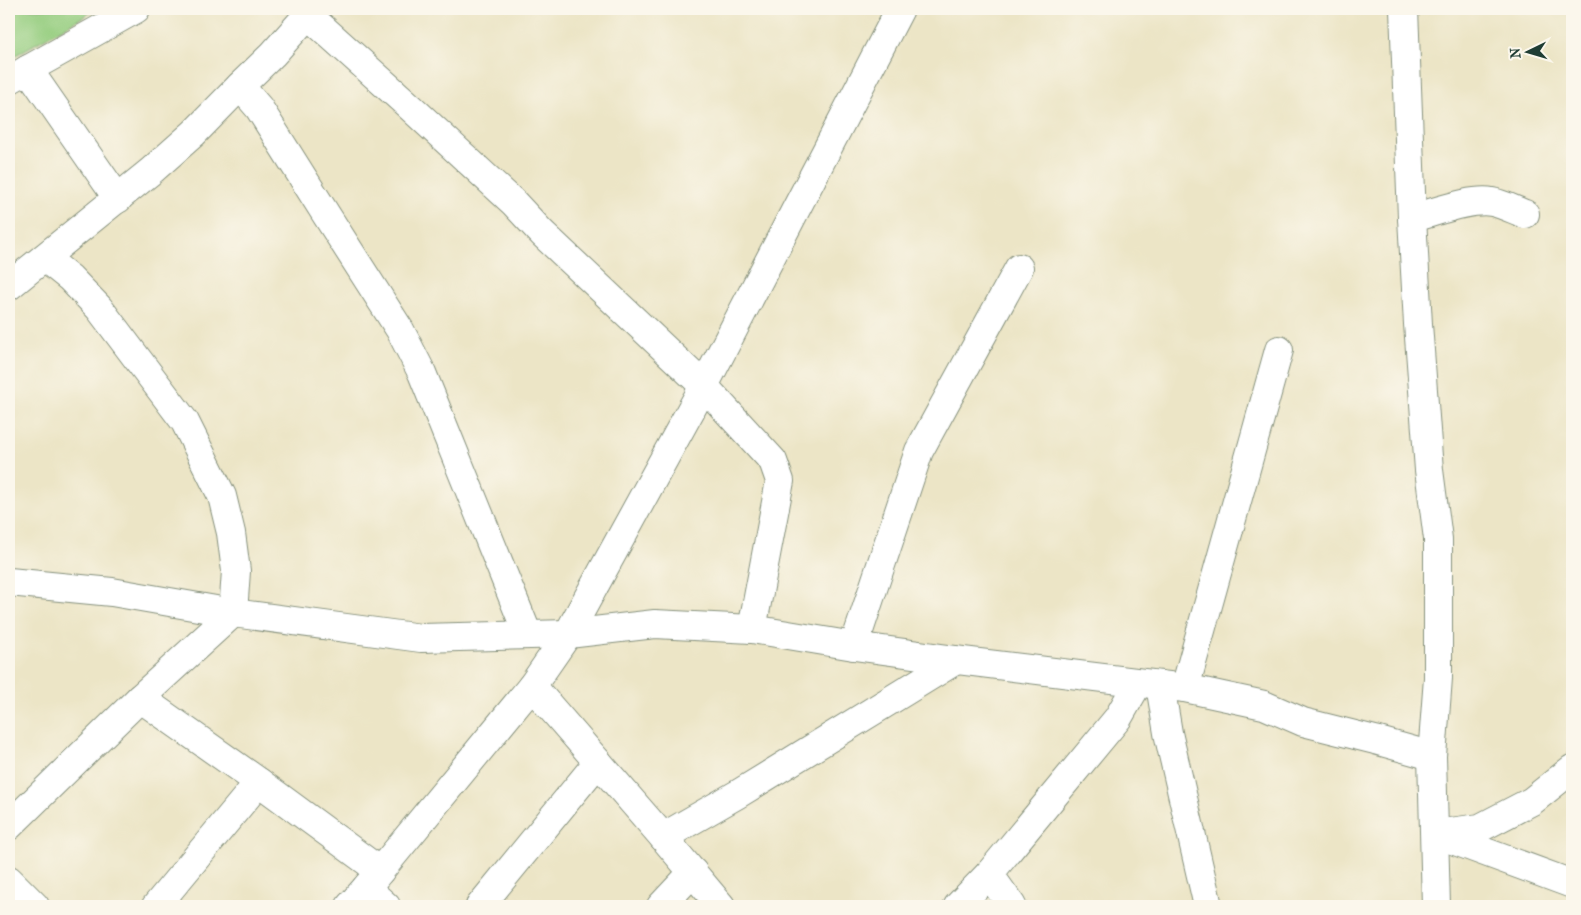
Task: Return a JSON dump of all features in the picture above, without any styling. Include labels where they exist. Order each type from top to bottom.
[{"type":"street","points":[[118,199],[18,74],[136,9]]},
{"type":"street","points":[[365,888],[532,686],[568,634],[704,386],[900,9]]},
{"type":"street","points":[[1404,9],[1418,324],[1429,470],[1438,539],[1438,678],[1432,756],[1436,906]]},
{"type":"street","points":[[9,286],[118,199],[194,133],[310,12],[514,203],[542,233],[704,386],[773,461],[780,481],[752,629]]},
{"type":"street","points":[[240,86],[259,108],[400,330],[422,372],[528,635]]},
{"type":"street","points":[[1412,218],[1482,201],[1502,205],[1525,214]]},
{"type":"street","points":[[9,826],[140,698],[233,613],[236,571],[231,533],[222,496],[185,422],[99,308],[70,278],[45,258]]},
{"type":"street","points":[[854,646],[919,451],[1020,268]]},
{"type":"street","points":[[1208,906],[1168,733],[1161,685],[1279,350]]},
{"type":"street","points":[[9,582],[112,592],[233,613],[421,638],[568,634],[655,624],[752,629],[956,660],[1161,685],[1264,705],[1302,722],[1432,756]]},
{"type":"street","points":[[664,838],[956,660]]},
{"type":"street","points":[[958,906],[988,874],[1118,718],[1161,685]]},
{"type":"street","points":[[532,686],[721,906]]},
{"type":"street","points":[[140,698],[259,782],[365,888],[386,906]]},
{"type":"street","points":[[480,906],[598,762]]},
{"type":"street","points":[[1435,834],[1480,828],[1532,801],[1572,769]]},
{"type":"street","points":[[156,906],[259,782]]},
{"type":"street","points":[[1435,834],[1572,884]]},
{"type":"street","points":[[662,906],[693,872]]},
{"type":"street","points":[[988,874],[1012,906]]},
{"type":"street","points":[[9,880],[35,906]]},
{"type":"green space","points":[[9,9],[97,9],[9,59]]}]
